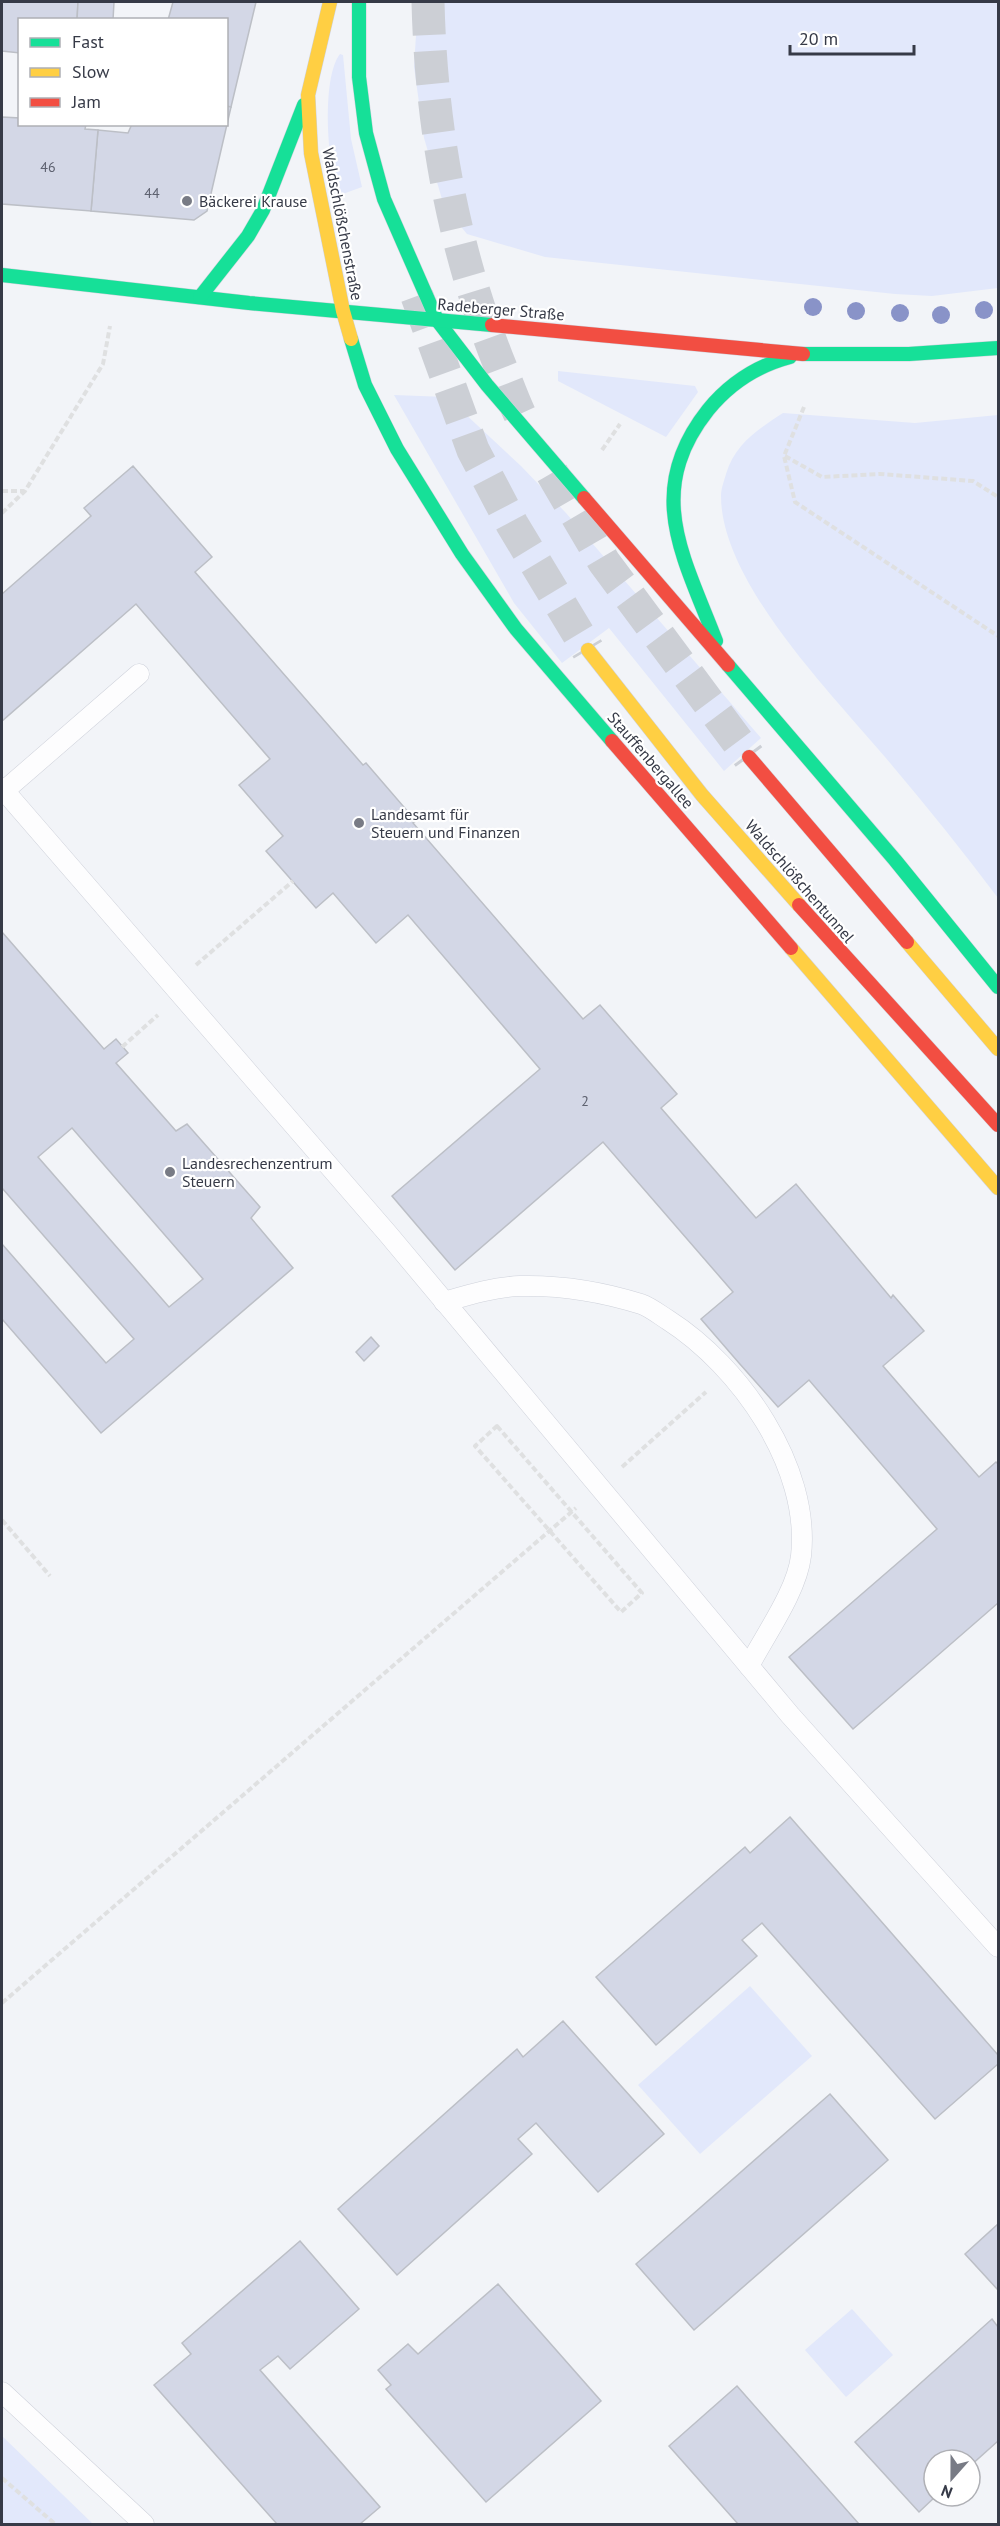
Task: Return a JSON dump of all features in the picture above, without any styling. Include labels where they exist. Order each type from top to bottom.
[{"type":"main road","name":"Waldschlößchenstraße","points":[[330,2],[308,95],[311,153],[343,311]]},
{"type":"main road","points":[[359,2],[359,77],[366,133],[384,199],[437,320],[487,385],[895,860],[999,987]]},
{"type":"main road","points":[[200,297],[248,236],[264,210],[308,95]]},
{"type":"main road","name":"Radeberger Straße","points":[[2,275],[200,297],[804,354],[909,354],[999,348]]},
{"type":"main road","name":"Stauffenbergallee","points":[[343,311],[365,385],[398,449],[462,554],[516,629],[999,1188]]},
{"type":"main road","points":[[723,660],[674,519],[673,486],[679,456],[695,426],[727,387],[748,372],[774,360],[804,354]]},
{"type":"main road","name":"Waldschlößchentunnel","points":[[588,650],[702,795],[832,943],[999,1125]]},
{"type":"main road","points":[[749,757],[999,1049]]},
{"type":"lane","points":[[139,674],[3,789],[444,1302],[749,1666],[999,1947]]},
{"type":"lane","points":[[444,1302],[519,1286],[602,1294],[644,1305],[697,1339],[728,1372],[775,1438],[797,1496],[801,1525],[801,1557],[793,1582],[749,1666]]},
{"type":"lane","points":[[2,2392],[144,2524]]},
{"type":"path","points":[[2,513],[25,491],[103,364],[117,287]]},
{"type":"path","points":[[804,406],[784,456],[795,502],[999,636]]},
{"type":"path","points":[[602,450],[620,424]]},
{"type":"path","points":[[784,456],[822,477],[880,474],[973,481],[999,497]]},
{"type":"path","points":[[2,491],[25,491]]},
{"type":"path","points":[[122,1047],[177,990],[293,881]]},
{"type":"path","points":[[598,1488],[728,1372]]},
{"type":"path","points":[[497,1426],[642,1593],[621,1612],[551,1531],[476,1446],[497,1426]]},
{"type":"path","points":[[2,2003],[572,1512]]},
{"type":"path","points":[[2,1520],[51,1576]]},
{"type":"path","points":[[2,2478],[55,2524]]},
{"type":"shaded area","points":[[418,2],[998,2],[998,288],[932,296],[895,294],[545,257],[467,234],[444,206],[424,138],[414,67]]},
{"type":"shaded area","points":[[340,54],[343,55],[351,139],[362,187],[340,195],[335,182],[329,145],[328,102],[334,66]]},
{"type":"shaded area","points":[[558,371],[695,386],[698,392],[666,437],[558,381]]},
{"type":"shaded area","points":[[394,395],[447,397],[521,466],[566,513],[761,738],[724,771],[609,628],[562,663],[514,603]]},
{"type":"shaded area","points":[[783,413],[915,423],[998,415],[998,898],[928,809],[809,669],[759,600],[739,564],[726,529],[721,496],[724,482],[730,463],[741,446]]},
{"type":"shaded area","points":[[750,1986],[812,2056],[700,2154],[638,2085]]},
{"type":"shaded area","points":[[852,2309],[893,2355],[846,2397],[805,2350]]},
{"type":"shaded area","points":[[2,2436],[93,2524],[2,2524]]},
{"type":"building","points":[[2,2],[78,2],[77,18],[18,18],[18,53],[2,51]]},
{"type":"building","points":[[78,2],[114,2],[113,18],[77,18]]},
{"type":"building","points":[[173,2],[256,2],[231,107],[228,106],[228,18],[169,18]]},
{"type":"building","points":[[2,117],[18,118],[18,126],[86,126],[85,129],[98,130],[91,211],[2,204]]},
{"type":"building","points":[[131,126],[227,126],[207,211],[194,220],[91,211],[98,130],[128,133]]},
{"type":"building","points":[[133,466],[212,557],[195,572],[363,765],[366,763],[416,821],[413,823],[583,1019],[600,1005],[677,1094],[661,1108],[756,1218],[796,1184],[891,1298],[893,1295],[924,1331],[883,1366],[979,1477],[996,1462],[998,1464],[998,1603],[853,1729],[789,1657],[937,1529],[809,1380],[778,1407],[701,1319],[733,1292],[603,1142],[455,1270],[392,1196],[540,1069],[408,915],[376,943],[333,893],[316,908],[266,851],[283,836],[239,785],[270,759],[136,604],[2,721],[2,594],[91,516],[84,508]]},
{"type":"building","name":"Landesrechenzentrum Steuern","points":[[2,932],[104,1049],[116,1039],[128,1053],[116,1063],[176,1131],[187,1124],[260,1207],[251,1218],[293,1268],[101,1433],[2,1319],[2,1244],[106,1363],[134,1339],[2,1188]],"holes":[[[72,1128],[203,1279],[169,1307],[38,1157]]]},
{"type":"building","points":[[371,1337],[379,1346],[364,1361],[356,1352]]},
{"type":"building","points":[[790,1817],[998,2055],[998,2064],[935,2119],[762,1923],[742,1940],[757,1956],[656,2045],[596,1977],[745,1847],[750,1853]]},
{"type":"building","points":[[563,2021],[664,2134],[598,2192],[536,2123],[518,2139],[532,2154],[397,2275],[338,2209],[517,2049],[523,2057]]},
{"type":"building","points":[[830,2094],[888,2160],[694,2330],[636,2264]]},
{"type":"building","points":[[998,2224],[998,2290],[965,2254]]},
{"type":"building","points":[[300,2241],[359,2309],[290,2369],[278,2356],[260,2370],[380,2507],[360,2524],[277,2524],[154,2385],[191,2354],[182,2343]]},
{"type":"building","points":[[498,2284],[601,2401],[486,2502],[386,2389],[391,2385],[378,2370],[408,2344],[418,2354]]},
{"type":"building","points":[[992,2319],[998,2327],[998,2441],[982,2455],[982,2448],[922,2448],[923,2508],[919,2512],[855,2442]]},
{"type":"building","points":[[737,2386],[859,2524],[738,2524],[669,2446]]},
{"type":"tunnel","points":[[428,2],[439,138],[456,227],[481,315],[525,425]]},
{"type":"tunnel","points":[[417,296],[473,450],[512,524],[588,650]]},
{"type":"tunnel","points":[[552,473],[604,562],[749,757]]},
{"type":"traffic: fast","points":[[359,2],[359,77],[366,133],[384,199],[437,320],[487,385],[584,498]]},
{"type":"traffic: fast","points":[[200,297],[248,236],[263,210],[304,105]]},
{"type":"traffic: fast","points":[[2,275],[249,303],[492,325]]},
{"type":"traffic: fast","points":[[351,339],[365,385],[397,449],[462,554],[516,629],[612,741]]},
{"type":"traffic: fast","points":[[803,354],[909,354],[998,348]]},
{"type":"traffic: fast","points":[[716,641],[682,553],[676,525],[674,497],[677,469],[688,440],[716,400],[744,377],[766,365],[790,357]]},
{"type":"traffic: fast","points":[[728,665],[895,860],[998,987]]},
{"type":"traffic: slow","points":[[330,2],[308,95],[311,153],[343,311],[351,339]]},
{"type":"traffic: slow","points":[[588,650],[702,795],[799,905]]},
{"type":"traffic: slow","points":[[907,942],[998,1049]]},
{"type":"traffic: slow","points":[[791,948],[998,1188]]},
{"type":"traffic: jam","points":[[492,325],[803,354]]},
{"type":"traffic: jam","points":[[584,498],[728,665]]},
{"type":"traffic: jam","points":[[612,741],[791,948]]},
{"type":"traffic: jam","points":[[749,757],[907,942]]},
{"type":"traffic: jam","points":[[799,905],[998,1125]]},
{"type":"place","name":"Bäckerei Krause","points":[[187,201]]},
{"type":"place","name":"Landesamt für Steuern und Finanzen","points":[[359,823]]},
{"type":"place","name":"Landesrechenzentrum Steuern","points":[[170,1172]]}]
